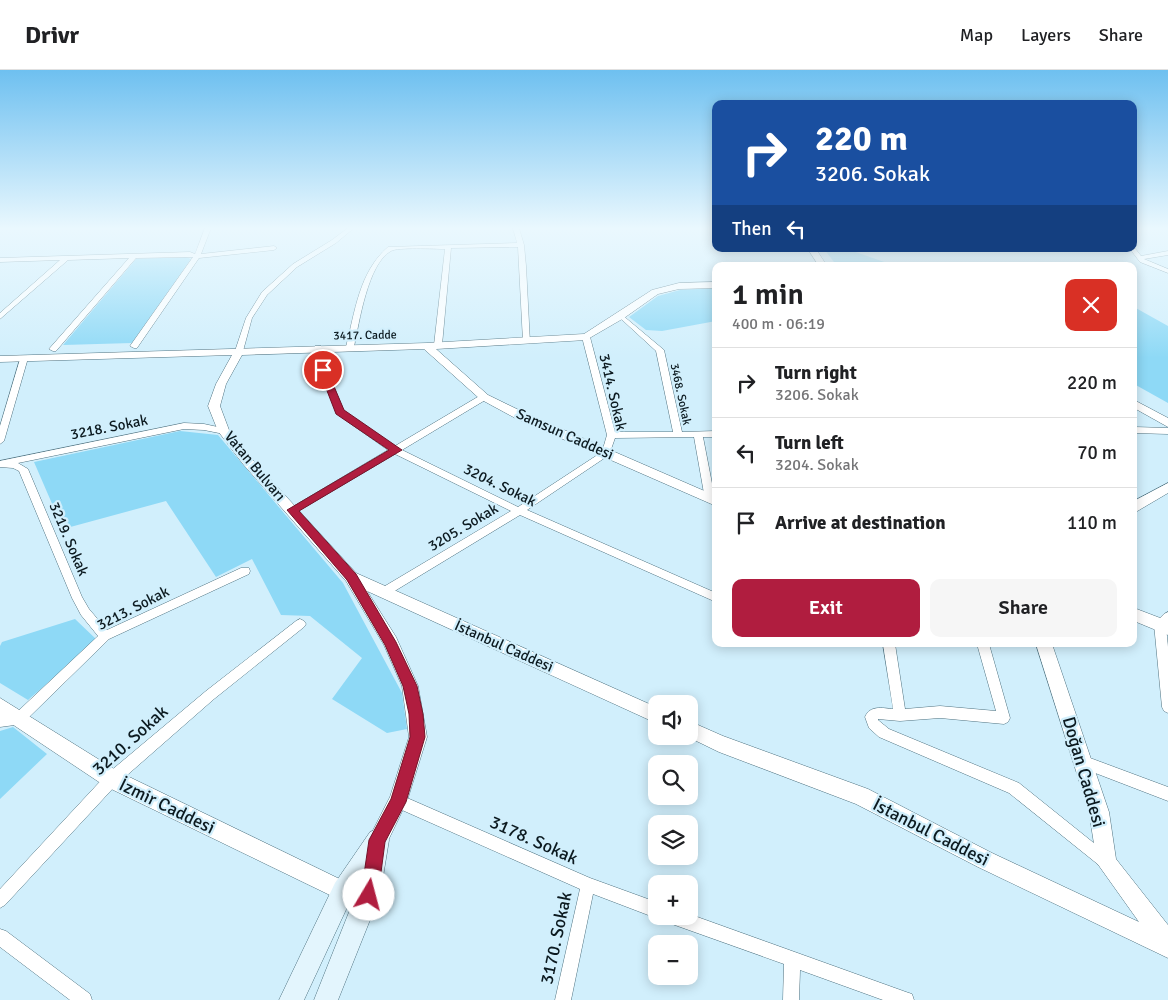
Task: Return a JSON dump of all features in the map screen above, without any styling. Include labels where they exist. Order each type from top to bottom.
[{"type":"main road","name":"Vatan Bulvarı","points":[[291,1000],[342,891],[378,840]]},
{"type":"main road","name":"Vatan Bulvarı","points":[[326,1000],[369,895],[378,840]]},
{"type":"street","points":[[0,317],[51,271]]},
{"type":"street","points":[[53,349],[120,271]]},
{"type":"street","points":[[134,346],[186,271]]},
{"type":"street","points":[[241,347],[248,319],[274,286],[290,271]]},
{"type":"street","points":[[350,347],[368,277],[372,271]]},
{"type":"street","points":[[433,345],[444,271]]},
{"type":"street","points":[[522,271],[526,341]]},
{"type":"street","name":"3417. Cadde","points":[[0,351],[134,346],[318,348],[526,341],[586,336],[621,316],[655,292],[680,286],[712,285]]},
{"type":"street","name":"3468. Sokak","points":[[621,316],[660,350],[678,435]]},
{"type":"street","name":"3414. Sokak","points":[[586,336],[611,435],[606,453]]},
{"type":"street","name":"Samsun Caddesi","points":[[433,345],[484,397],[521,416],[712,500]]},
{"type":"street","name":"3417. Cadde","points":[[0,359],[241,347]]},
{"type":"street","name":"Vatan Bulvarı","points":[[241,347],[221,384],[214,406],[224,431],[248,461],[351,577],[390,642],[410,686],[418,737],[398,802],[378,840]]},
{"type":"street","name":"3204. Sokak","points":[[318,348],[317,356],[340,412],[396,450],[519,511],[712,596]]},
{"type":"street","points":[[0,441],[24,358]]},
{"type":"street","points":[[292,510],[484,397]]},
{"type":"street","points":[[1137,405],[1168,423]]},
{"type":"street","name":"3218. Sokak","points":[[0,464],[184,426],[224,431]]},
{"type":"street","points":[[1137,430],[1168,431]]},
{"type":"street","points":[[698,434],[712,496]]},
{"type":"street","points":[[611,435],[712,434]]},
{"type":"street","name":"3205. Sokak","points":[[384,592],[519,511],[606,453]]},
{"type":"street","name":"3219. Sokak","points":[[0,464],[14,465],[23,469],[77,598],[85,612],[105,636]]},
{"type":"street","points":[[1137,505],[1168,488]]},
{"type":"street","name":"3213. Sokak","points":[[9,721],[105,636],[244,571]]},
{"type":"street","name":"İstanbul Caddesi","points":[[351,577],[648,710]]},
{"type":"street","points":[[1137,615],[1165,623],[1168,707]]},
{"type":"street","name":"3210. Sokak","points":[[0,900],[112,779],[210,695],[300,624]]},
{"type":"street","points":[[890,647],[900,715]]},
{"type":"street","points":[[984,647],[1004,718],[940,712],[900,715],[876,713],[871,717],[873,724],[884,733],[1014,788],[1108,863]]},
{"type":"street","name":"Doğan Caddesi","points":[[1045,647],[1099,812],[1108,863],[1168,945]]},
{"type":"street","name":"İzmir Caddesi","points":[[0,706],[9,721],[112,779],[342,891]]},
{"type":"street","name":"İstanbul Caddesi","points":[[698,733],[861,796],[985,860],[1168,945]]},
{"type":"street","points":[[1082,761],[1168,794]]},
{"type":"street","name":"3178. Sokak","points":[[398,802],[588,885],[648,907]]},
{"type":"street","name":"3170. Sokak","points":[[563,1000],[588,885]]},
{"type":"street","points":[[697,925],[906,1000]]},
{"type":"street","points":[[0,937],[84,1000]]},
{"type":"street","points":[[791,1000],[792,960]]},
{"type":"shaded area","points":[[125,271],[182,271],[132,343],[63,345]]},
{"type":"shaded area","points":[[712,288],[712,322],[662,331],[646,330],[629,317],[658,296],[680,290]]},
{"type":"shaded area","points":[[1137,309],[1168,326],[1168,403],[1137,386]]},
{"type":"shaded area","points":[[180,431],[218,435],[343,583],[402,693],[407,729],[387,733],[332,699],[362,658],[310,616],[281,615],[252,559],[216,577],[166,501],[63,529],[34,462]]},
{"type":"shaded area","points":[[75,619],[97,640],[28,700],[0,683],[0,646],[2,642]]},
{"type":"shaded area","points":[[13,727],[47,754],[0,799],[0,731]]},
{"type":"route","points":[[323,370],[340,412],[385,445],[396,450],[292,510],[351,577],[390,642],[410,686],[416,714],[418,737],[398,802],[378,840],[369,895]]}]
